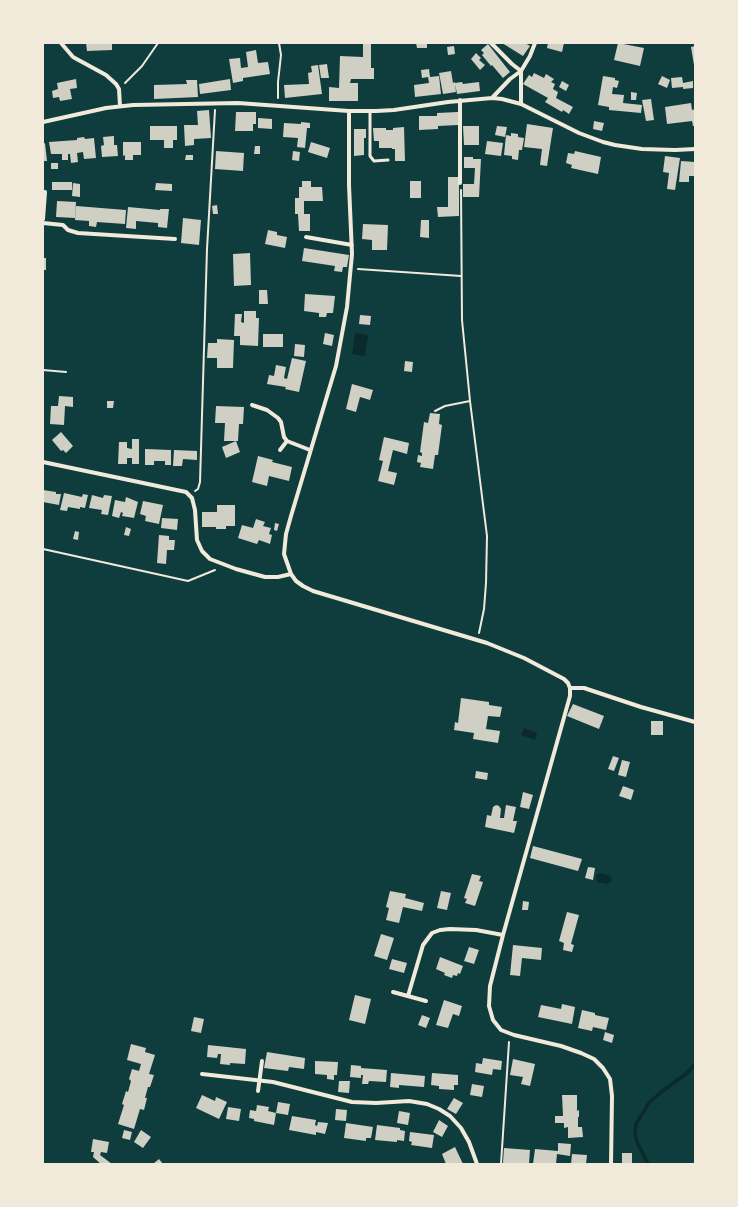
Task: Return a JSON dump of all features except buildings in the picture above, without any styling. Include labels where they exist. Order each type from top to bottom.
[{"type":"street","points":[[61,43],[73,57],[106,75],[116,84],[119,89],[120,106]]},
{"type":"street","points":[[492,43],[512,64],[521,71]]},
{"type":"street","points":[[492,98],[510,79],[521,71],[528,60],[535,43]]},
{"type":"street","points":[[521,71],[521,104]]},
{"type":"street","points":[[43,122],[120,106],[215,102],[278,105],[349,111],[370,111],[394,110],[460,100],[492,98],[521,104],[578,133],[603,142],[652,150],[695,149]]},
{"type":"street","points":[[460,100],[460,183]]},
{"type":"street","points":[[349,111],[349,185],[352,245],[347,307],[340,350],[290,516],[284,544],[284,554],[291,574],[296,581],[302,586],[313,591],[477,640],[524,658],[564,679],[568,683],[570,688],[570,696],[503,936],[490,986],[489,1006],[490,1013],[496,1025],[501,1030],[510,1034],[581,1053],[594,1059],[603,1068],[610,1079],[612,1090],[613,1110],[611,1164]]},
{"type":"street","points":[[43,219],[45,192]]},
{"type":"street","points":[[43,223],[63,225],[68,230],[78,233],[176,239]]},
{"type":"street","points":[[306,237],[352,245]]},
{"type":"street","points":[[252,405],[267,410],[278,418],[281,422],[284,437],[288,441],[310,450]]},
{"type":"street","points":[[280,450],[288,441]]},
{"type":"street","points":[[43,462],[181,490],[190,495],[195,510],[195,529],[199,546],[210,559],[226,566],[265,577],[278,577],[291,574]]},
{"type":"street","points":[[570,688],[584,688],[641,707],[695,722]]},
{"type":"street","points":[[408,996],[423,945],[432,933],[450,929],[476,930],[503,936]]},
{"type":"street","points":[[394,992],[426,1001]]},
{"type":"street","points":[[258,1091],[262,1061]]},
{"type":"street","points":[[202,1074],[260,1080],[288,1085],[324,1096],[352,1102],[376,1103],[409,1101],[426,1104],[439,1109],[450,1116],[461,1128],[469,1142],[477,1164]]},
{"type":"lane","points":[[370,111],[370,156],[374,161],[388,160]]},
{"type":"path","points":[[119,89],[142,66],[158,43]]},
{"type":"path","points":[[278,105],[278,82],[281,55],[279,43]]},
{"type":"path","points":[[190,495],[198,489],[200,482],[207,249],[215,102]]},
{"type":"path","points":[[460,183],[462,320],[470,401],[486,528],[487,554],[484,609],[477,640]]},
{"type":"path","points":[[351,268],[461,276]]},
{"type":"path","points":[[43,370],[66,372]]},
{"type":"path","points":[[435,411],[445,406],[470,401]]},
{"type":"path","points":[[43,549],[188,581],[226,566]]},
{"type":"path","points":[[501,1164],[510,1034]]},
{"type":"water","points":[[355,333],[368,335],[365,356],[352,354]]},
{"type":"water","points":[[524,728],[537,733],[535,740],[521,735]]},
{"type":"water","points":[[599,873],[611,876],[612,881],[608,884],[597,882],[596,876]]},
{"type":"waterway","points":[[648,1164],[637,1142],[635,1134],[636,1124],[649,1103],[687,1073],[695,1064]]}]
